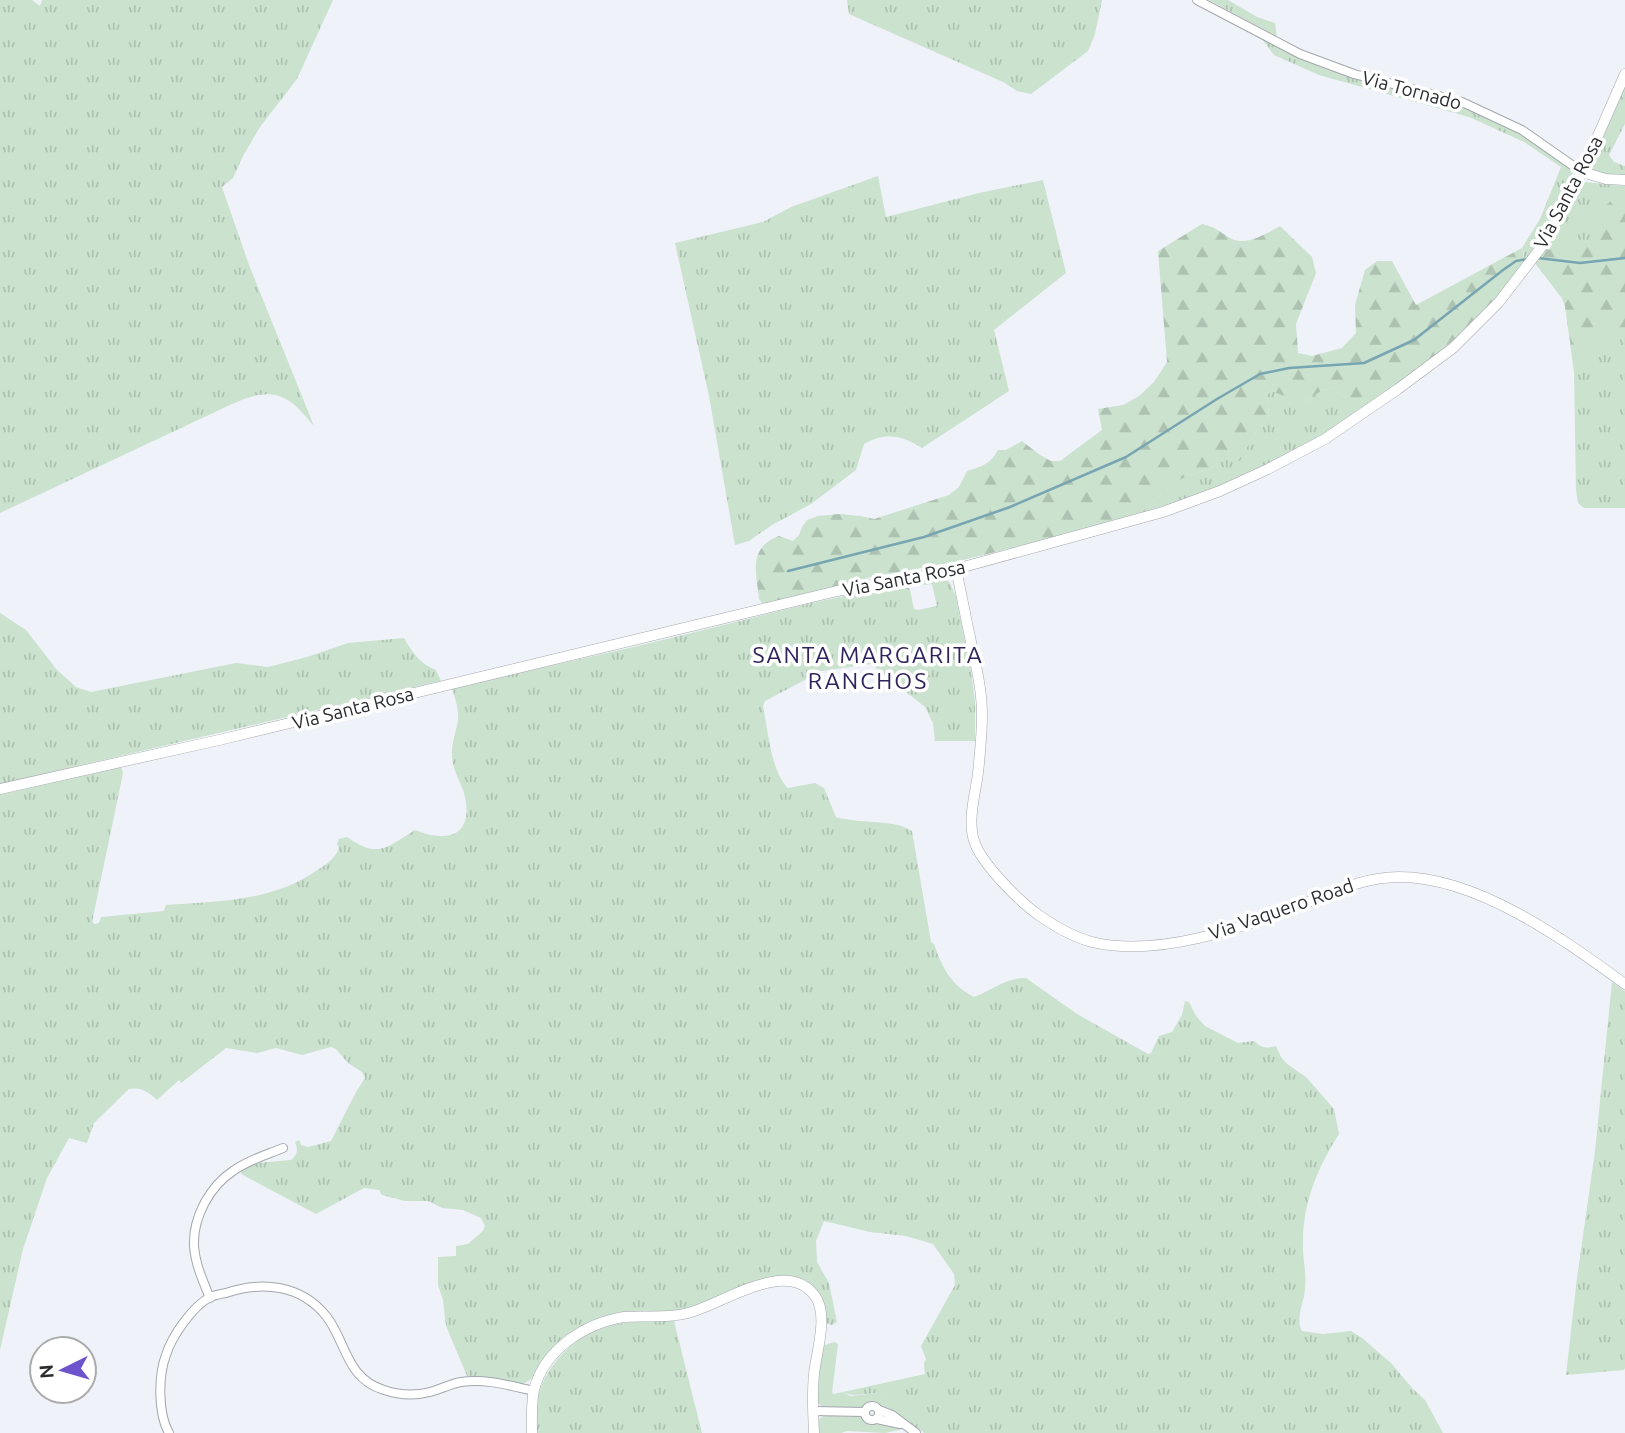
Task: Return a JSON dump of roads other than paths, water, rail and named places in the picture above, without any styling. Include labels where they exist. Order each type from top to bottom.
[{"type":"street","name":"Via Tornado","points":[[1197,0],[1300,54],[1354,74],[1462,102],[1522,130],[1582,172],[1606,179],[1625,180]]},
{"type":"street","name":"Via Santa Rosa","points":[[0,789],[244,734],[837,591],[956,569],[1163,512],[1220,491],[1325,439],[1453,348],[1499,302],[1543,245],[1582,172],[1625,74]]},
{"type":"street","name":"Via Vaquero Road","points":[[956,569],[976,664],[981,704],[981,734],[972,811],[973,837],[979,852],[1015,895],[1050,923],[1091,942],[1137,947],[1164,944],[1226,931],[1368,879],[1416,878],[1470,891],[1509,909],[1625,984]]},
{"type":"street","points":[[210,1298],[199,1272],[194,1246],[197,1222],[209,1196],[234,1170],[283,1148]]},
{"type":"street","points":[[532,1433],[532,1407],[539,1377],[567,1341],[591,1326],[624,1317],[686,1314],[743,1290],[770,1282],[790,1281],[798,1282],[809,1289],[817,1298],[821,1310],[822,1321],[814,1376],[814,1433]]},
{"type":"street","points":[[169,1433],[164,1422],[161,1375],[170,1344],[196,1309],[210,1298],[236,1289],[256,1286],[275,1286],[313,1303],[327,1317],[349,1362],[370,1384],[381,1389],[412,1395],[459,1382],[473,1381],[534,1391]]},
{"type":"street","points":[[813,1411],[865,1412],[866,1408],[876,1407],[878,1414],[916,1433]]},
{"type":"waterway","points":[[1538,258],[1580,263],[1625,258]]},
{"type":"waterway","points":[[788,571],[924,537],[1010,507],[1126,457],[1260,374],[1289,368],[1364,363],[1414,340],[1503,270],[1516,261],[1528,259]]},
{"type":"district","name":"SANTA MARGARITA RANCHOS","points":[[868,667]]}]
